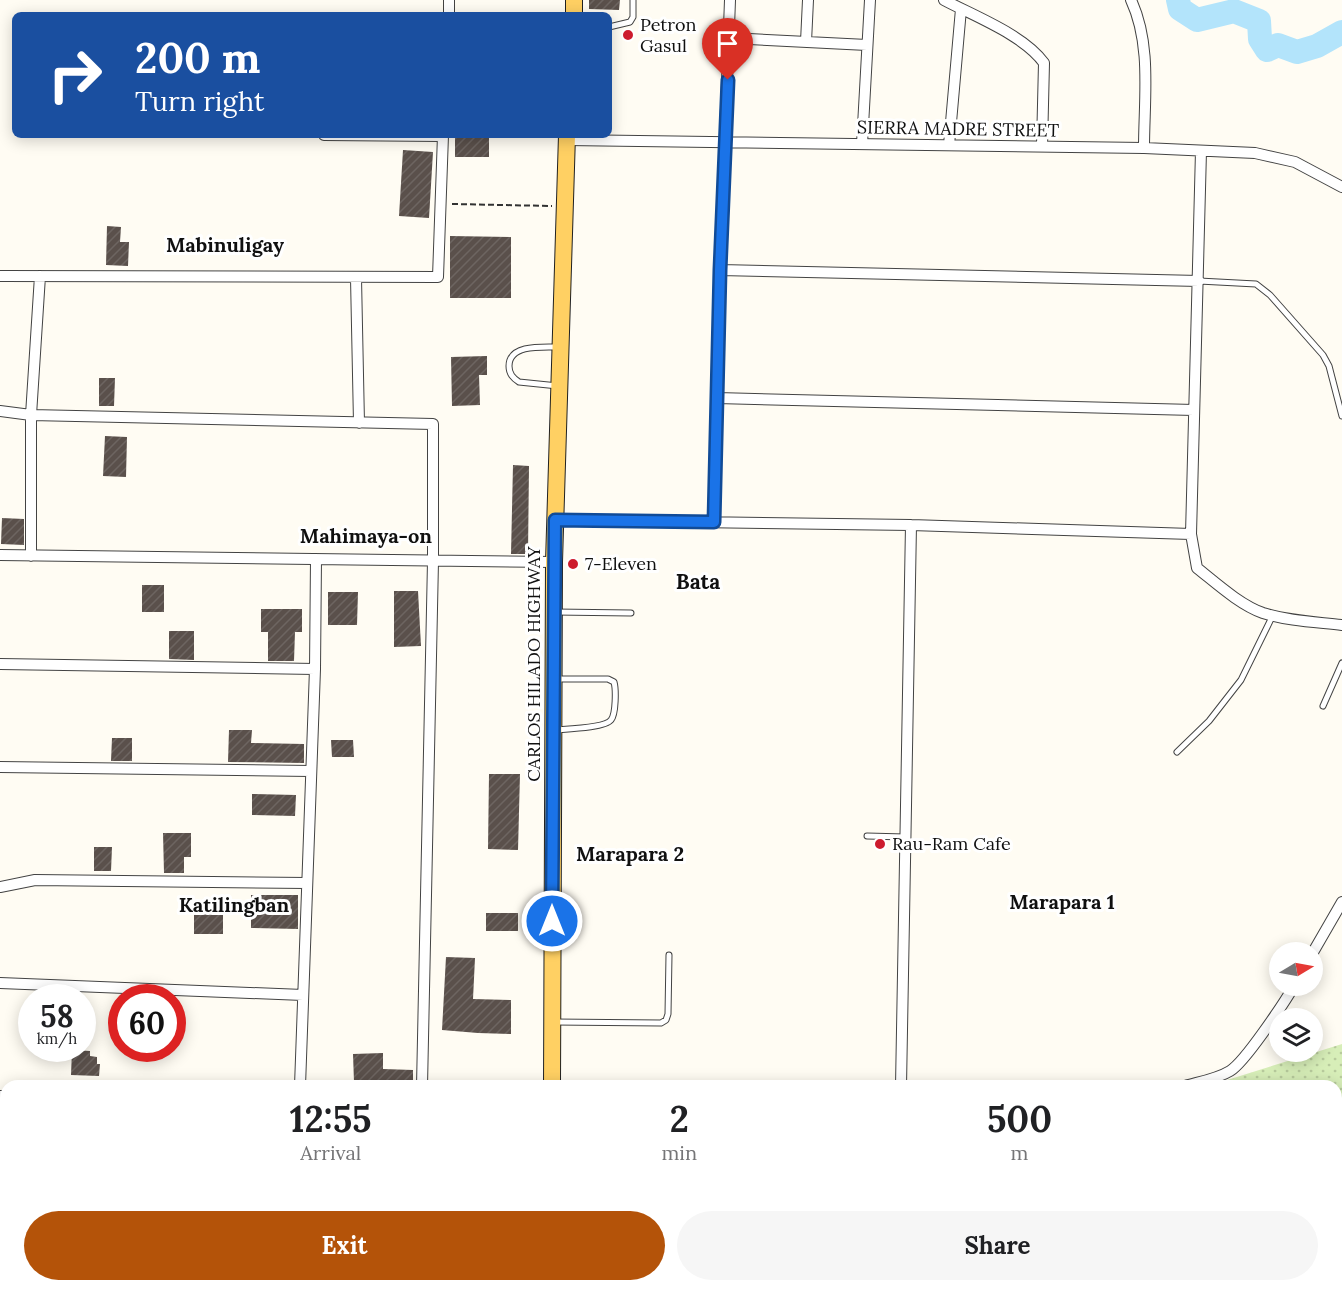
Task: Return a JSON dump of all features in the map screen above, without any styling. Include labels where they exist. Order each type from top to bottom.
[{"type":"main road","name":"CARLOS HILADO HIGHWAY","points":[[552,1080],[554,562],[567,138]]},
{"type":"street","points":[[714,522],[730,0]]},
{"type":"street","points":[[806,42],[808,0]]},
{"type":"street","points":[[862,144],[870,0]]},
{"type":"street","points":[[944,0],[1037,53],[1044,63],[1042,147]]},
{"type":"street","points":[[1131,0],[1137,14],[1144,46],[1144,148]]},
{"type":"street","points":[[949,145],[961,9]]},
{"type":"street","points":[[729,38],[867,45]]},
{"type":"street","points":[[0,276],[438,277],[443,138]]},
{"type":"street","name":"SIERRA MADRE STREET","points":[[599,138],[1144,148],[1255,153],[1295,162],[1342,187]]},
{"type":"street","points":[[1201,151],[1191,534],[1197,568],[1227,592],[1261,612],[1342,625]]},
{"type":"street","points":[[720,270],[1199,281]]},
{"type":"street","points":[[31,555],[31,415],[40,276]]},
{"type":"street","points":[[356,278],[359,423]]},
{"type":"street","points":[[717,398],[1194,410]]},
{"type":"street","points":[[0,411],[31,415],[433,424],[433,561],[422,1080]]},
{"type":"street","points":[[555,520],[911,525],[1191,534]]},
{"type":"street","points":[[901,1080],[911,525]]},
{"type":"street","points":[[0,555],[554,562]]},
{"type":"street","points":[[300,1080],[315,669],[316,559]]},
{"type":"street","points":[[0,664],[315,669]]},
{"type":"street","points":[[0,767],[311,771]]},
{"type":"street","points":[[0,887],[35,880],[307,882]]},
{"type":"street","points":[[1319,942],[1342,902]]},
{"type":"street","points":[[0,983],[303,995]]},
{"type":"street","points":[[1205,1080],[1233,1070],[1287,996]]},
{"type":"lane","points":[[612,26],[630,22],[633,17],[633,0]]},
{"type":"lane","points":[[1199,281],[1256,284],[1270,295],[1323,355],[1329,366],[1342,416]]},
{"type":"lane","points":[[559,386],[519,382],[510,374],[509,367],[514,354],[520,351],[536,347],[560,347]]},
{"type":"lane","points":[[554,612],[631,613]]},
{"type":"lane","points":[[1177,752],[1209,721],[1241,680],[1273,615]]},
{"type":"lane","points":[[1323,705],[1342,663]]},
{"type":"lane","points":[[553,679],[608,679],[614,682],[615,688],[614,716],[608,723],[553,730]]},
{"type":"lane","points":[[867,836],[905,837]]},
{"type":"lane","points":[[552,1022],[662,1023],[668,1014],[669,955]]},
{"type":"path","points":[[441,204],[564,206]]},
{"type":"green space","points":[[1342,1044],[1342,1080],[1227,1080],[1285,1062],[1323,1062],[1323,1050]]},
{"type":"building","points":[[589,0],[620,0],[619,10],[589,9]]},
{"type":"building","points":[[455,138],[489,138],[489,157],[455,157]]},
{"type":"building","points":[[403,150],[433,152],[429,218],[399,216]]},
{"type":"building","points":[[107,226],[121,227],[120,242],[129,242],[128,266],[106,265]]},
{"type":"building","points":[[450,236],[511,237],[511,298],[450,298]]},
{"type":"building","points":[[487,356],[487,375],[479,375],[480,405],[452,406],[451,357]]},
{"type":"building","points":[[99,378],[115,378],[114,406],[99,406]]},
{"type":"building","points":[[105,436],[127,437],[126,477],[103,476]]},
{"type":"building","points":[[513,465],[529,466],[528,554],[511,554]]},
{"type":"building","points":[[2,518],[24,519],[24,545],[1,544]]},
{"type":"building","points":[[142,585],[164,585],[164,612],[142,612]]},
{"type":"building","points":[[394,591],[418,591],[421,646],[394,647]]},
{"type":"building","points":[[328,592],[358,592],[357,625],[328,625]]},
{"type":"building","points":[[261,609],[302,609],[302,632],[295,632],[294,661],[268,661],[268,632],[261,632]]},
{"type":"building","points":[[169,631],[194,631],[194,660],[169,659]]},
{"type":"building","points":[[229,730],[252,730],[251,743],[304,744],[304,763],[228,762]]},
{"type":"building","points":[[112,738],[132,738],[132,761],[111,761]]},
{"type":"building","points":[[331,740],[353,740],[354,757],[332,757]]},
{"type":"building","points":[[489,774],[520,774],[518,850],[488,849]]},
{"type":"building","points":[[252,794],[296,795],[295,816],[252,815]]},
{"type":"building","points":[[163,833],[191,833],[191,857],[184,857],[184,873],[164,873]]},
{"type":"building","points":[[94,847],[112,847],[111,871],[94,871]]},
{"type":"building","points":[[251,895],[298,895],[298,929],[251,928]]},
{"type":"building","points":[[194,905],[223,905],[223,934],[194,934]]},
{"type":"building","points":[[486,913],[518,913],[518,931],[486,931]]},
{"type":"building","points":[[446,957],[475,958],[473,999],[511,1000],[511,1034],[442,1030]]},
{"type":"building","points":[[383,1053],[383,1069],[413,1070],[413,1080],[354,1080],[353,1054]]},
{"type":"building","points":[[97,1057],[97,1064],[100,1064],[99,1076],[71,1075],[72,1062],[96,1062]]},
{"type":"waterway","points":[[1178,0],[1180,9],[1197,20],[1234,11],[1259,21],[1260,39],[1267,50],[1278,45],[1297,52],[1317,46],[1342,32]]},
{"type":"place","name":"Petron Gasul","points":[[628,35]]},
{"type":"place","name":"7-Eleven","points":[[573,564]]},
{"type":"place","name":"Rau-Ram Cafe","points":[[880,844]]},
{"type":"district","name":"Mabinuligay","points":[[225,245]]},
{"type":"district","name":"Mahimaya-on","points":[[366,536]]},
{"type":"district","name":"Bata","points":[[698,582]]},
{"type":"district","name":"Marapara 2","points":[[630,854]]},
{"type":"district","name":"Marapara 1","points":[[1062,902]]},
{"type":"district","name":"Katilingban","points":[[234,905]]},
{"type":"route","points":[[552,921],[555,520],[714,522],[720,270],[728,80]]}]
